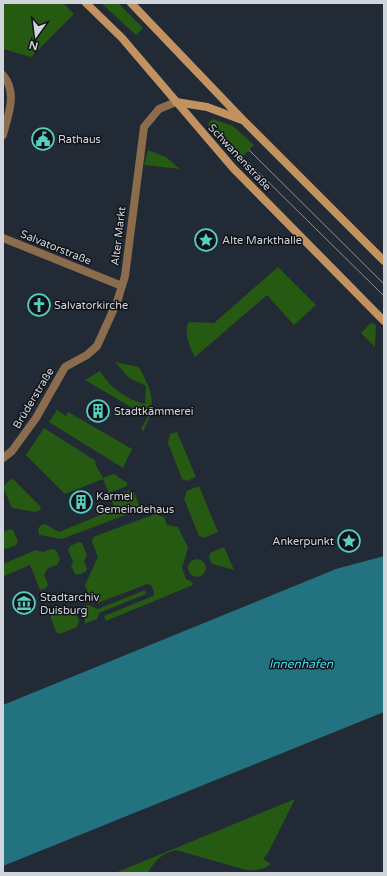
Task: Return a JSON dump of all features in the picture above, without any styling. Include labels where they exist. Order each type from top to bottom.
[{"type":"main road","name":"Schwanenstraße","points":[[86,3],[122,38],[233,168],[384,321]]},
{"type":"main road","points":[[131,3],[243,120],[384,261]]},
{"type":"main road","points":[[176,102],[207,108],[243,120]]},
{"type":"street","points":[[3,75],[8,81],[12,92],[3,135]]},
{"type":"street","name":"Alter Markt","points":[[65,367],[86,355],[97,346],[117,302],[122,286],[144,127],[159,109],[176,102]]},
{"type":"street","name":"Salvatorstraße","points":[[3,238],[122,286]]},
{"type":"street","name":"Brüderstraße","points":[[3,458],[12,451],[36,418],[65,367]]},
{"type":"green space","points":[[3,3],[63,3],[74,14],[31,57],[3,49]]},
{"type":"green space","points":[[101,3],[118,3],[143,28],[136,35]]},
{"type":"green space","points":[[213,119],[233,126],[254,145],[238,161],[208,128],[209,122]]},
{"type":"green space","points":[[148,150],[166,157],[180,169],[144,165]]},
{"type":"green space","points":[[278,267],[316,305],[294,325],[267,295],[195,357],[187,335],[187,326],[189,322],[214,323]]},
{"type":"green space","points":[[371,323],[376,325],[375,347],[361,333]]},
{"type":"green space","points":[[115,362],[139,367],[150,391],[152,399],[151,414],[143,431],[141,429],[148,417],[85,380],[100,371],[109,383],[119,392],[131,399],[145,404],[146,386],[129,378]]},
{"type":"green space","points":[[57,410],[66,416],[68,412],[132,449],[123,468],[49,422]]},
{"type":"green space","points":[[44,428],[96,461],[95,464],[103,478],[114,474],[127,483],[127,486],[109,493],[103,479],[65,494],[26,455]]},
{"type":"green space","points":[[177,432],[196,477],[187,481],[182,479],[168,443],[170,434]]},
{"type":"green space","points":[[12,478],[40,506],[41,510],[35,512],[12,508],[3,487]]},
{"type":"green space","points":[[199,486],[218,532],[204,538],[199,536],[184,499],[187,491]]},
{"type":"green space","points":[[130,490],[134,492],[139,505],[136,511],[62,539],[39,535],[38,529],[40,526],[45,524],[59,532],[115,509],[111,498]]},
{"type":"green space","points":[[155,514],[164,517],[167,525],[178,527],[188,548],[182,568],[186,579],[192,582],[193,585],[106,621],[104,616],[153,596],[154,592],[151,585],[147,584],[98,603],[91,600],[85,585],[98,557],[92,542],[93,537]]},
{"type":"green space","points":[[10,529],[13,530],[18,541],[16,545],[6,549],[3,548],[3,532]]},
{"type":"green space","points":[[79,542],[82,543],[87,555],[84,561],[87,569],[85,572],[78,575],[75,574],[71,566],[73,562],[68,550],[70,546]]},
{"type":"green space","points":[[224,547],[234,570],[212,564],[209,558],[210,553]]},
{"type":"green space","points":[[52,549],[56,550],[60,559],[57,565],[48,568],[44,575],[48,585],[46,588],[40,590],[30,565],[4,576],[3,564],[36,550],[43,552]]},
{"type":"green space","points":[[197,559],[203,562],[206,568],[203,574],[197,577],[191,574],[188,568],[191,562]]},
{"type":"green space","points":[[145,590],[146,594],[99,613],[97,619],[84,624],[85,621],[80,608],[88,605],[98,609]]},
{"type":"green space","points":[[64,610],[70,612],[75,610],[79,621],[77,627],[60,634],[56,632],[50,615]]},
{"type":"green space","points":[[295,799],[268,853],[263,859],[271,864],[265,868],[246,870],[176,850],[166,853],[159,858],[153,864],[148,873],[115,873]]},
{"type":"water","name":"Innenhafen","points":[[384,556],[384,712],[3,866],[3,705],[336,569]]},
{"type":"tram line","points":[[249,150],[384,284]]},
{"type":"tram line","points":[[243,157],[384,296]]},
{"type":"place","name":"Rathaus","points":[[43,139]]},
{"type":"place","name":"Alte Markthalle","points":[[206,240]]},
{"type":"place","name":"Salvatorkirche","points":[[39,305]]},
{"type":"place","name":"Stadtkämmerei","points":[[98,411]]},
{"type":"place","name":"Karmel Gemeindehaus","points":[[81,502]]},
{"type":"place","name":"Ankerpunkt","points":[[349,541]]},
{"type":"place","name":"Stadtarchiv Duisburg","points":[[24,603]]}]
